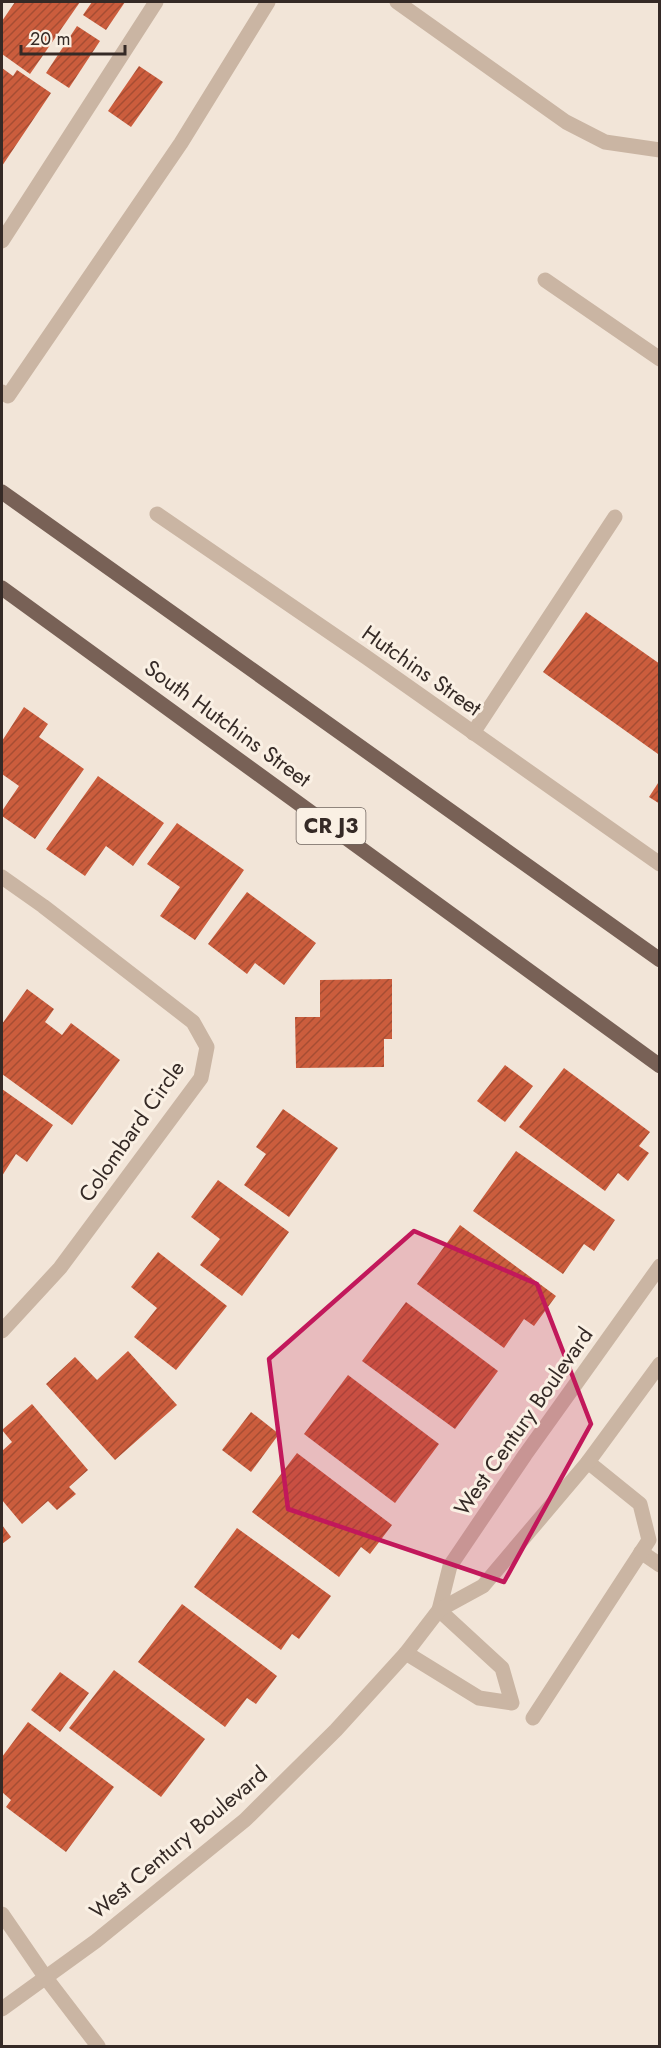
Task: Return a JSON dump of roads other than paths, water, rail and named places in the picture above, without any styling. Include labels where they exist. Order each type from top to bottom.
[{"type":"main road","points":[[2,492],[660,960]]},
{"type":"main road","name":"South Hutchins Street","points":[[2,588],[660,1066]]},
{"type":"street","points":[[2,241],[156,2]]},
{"type":"street","points":[[2,392],[8,396],[181,143],[268,2]]},
{"type":"street","points":[[397,2],[566,122],[605,142],[660,150]]},
{"type":"street","points":[[545,280],[660,359]]},
{"type":"street","name":"Hutchins Street","points":[[157,514],[660,864]]},
{"type":"street","points":[[473,733],[615,517]]},
{"type":"street","name":"Colombard Circle","points":[[2,877],[193,1022],[207,1047],[201,1078],[60,1268],[2,1331]]},
{"type":"street","name":"West Century Boulevard","points":[[439,1611],[450,1566],[525,1455],[660,1266]]},
{"type":"street","name":"West Century Boulevard","points":[[2,2009],[105,1934],[245,1820],[336,1730],[406,1653],[439,1611],[483,1586],[588,1462],[660,1364]]},
{"type":"street","points":[[533,1718],[649,1540],[640,1504],[588,1462]]},
{"type":"street","points":[[640,1552],[660,1565]]},
{"type":"street","points":[[406,1653],[479,1698],[512,1703],[502,1668],[439,1611]]},
{"type":"street","points":[[2,1914],[46,1978],[98,2046]]}]
